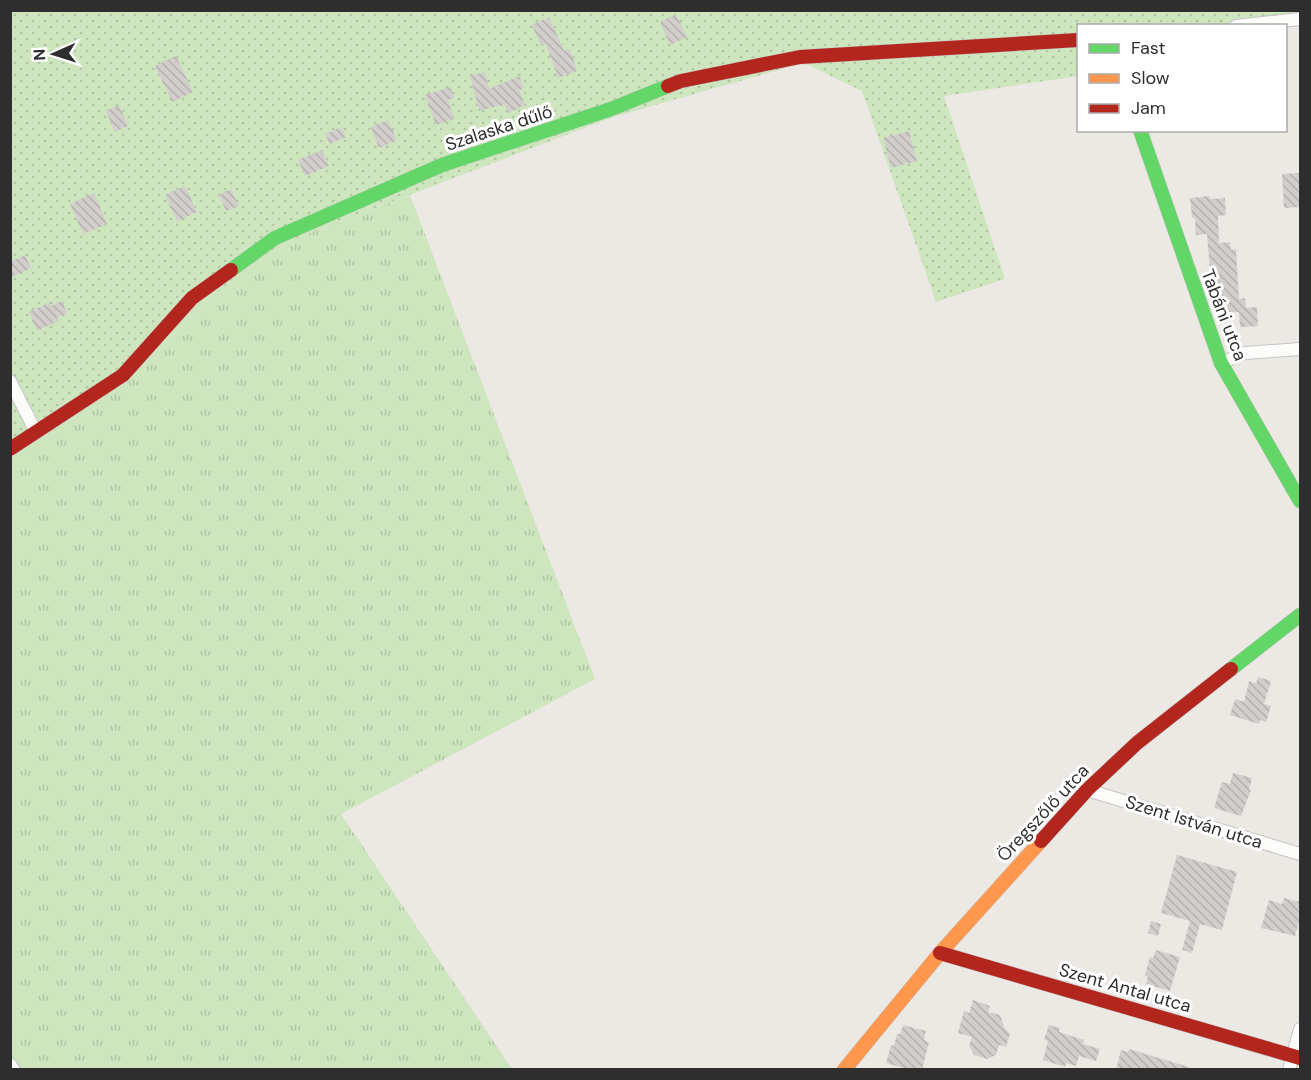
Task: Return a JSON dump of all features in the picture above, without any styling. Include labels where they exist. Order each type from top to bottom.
[{"type":"street","points":[[1254,24],[1300,19]]},
{"type":"street","name":"Szalaska dűlő","points":[[10,449],[123,375],[192,298],[275,238],[442,165],[611,110],[681,81],[800,57],[1077,40]]},
{"type":"street","name":"Tabáni utca","points":[[1141,132],[1221,363],[1300,501]]},
{"type":"street","points":[[1221,363],[1245,353],[1300,349]]},
{"type":"street","points":[[10,381],[36,432]]},
{"type":"street","name":"Öregszőlő utca","points":[[844,1070],[940,953],[1087,790],[1137,743],[1300,615]]},
{"type":"street","name":"Szent István utca","points":[[1087,790],[1300,854]]},
{"type":"street","name":"Szent Antal utca","points":[[940,953],[1294,1061]]},
{"type":"street","points":[[1294,1061],[1300,1029]]},
{"type":"street","points":[[10,1064],[14,1070]]},
{"type":"green space","points":[[11,11],[1300,11],[1300,24],[1077,24],[1077,76],[944,96],[1005,279],[936,302],[862,91],[804,63],[613,117],[279,245],[212,296],[153,354],[11,452]]},
{"type":"green space","points":[[410,195],[595,679],[341,814],[512,1069],[20,1070],[11,1058],[11,452],[153,354],[212,296],[279,245]]},
{"type":"building","points":[[676,14],[687,37],[670,45],[660,22]]},
{"type":"building","points":[[549,17],[564,51],[570,49],[577,71],[558,78],[546,44],[541,46],[532,25]]},
{"type":"building","points":[[176,56],[193,92],[172,102],[155,66]]},
{"type":"building","points":[[485,72],[489,89],[519,76],[524,88],[519,90],[525,105],[508,113],[504,104],[479,111],[470,76]]},
{"type":"building","points":[[450,87],[454,98],[448,100],[454,119],[436,125],[425,95]]},
{"type":"building","points":[[119,105],[128,126],[115,132],[106,111]]},
{"type":"building","points":[[388,120],[397,140],[379,148],[371,127]]},
{"type":"building","points":[[341,127],[346,137],[330,144],[325,134]]},
{"type":"building","points":[[909,131],[917,161],[891,168],[883,138]]},
{"type":"building","points":[[322,150],[329,166],[305,176],[298,160]]},
{"type":"building","points":[[1300,173],[1300,207],[1284,208],[1282,174]]},
{"type":"building","points":[[185,186],[197,212],[177,221],[165,195]]},
{"type":"building","points":[[231,189],[239,206],[226,211],[219,195]]},
{"type":"building","points":[[94,193],[107,224],[83,234],[70,204]]},
{"type":"building","points":[[1209,196],[1210,199],[1225,198],[1226,215],[1218,216],[1219,243],[1230,242],[1231,250],[1236,249],[1239,299],[1245,298],[1246,308],[1257,307],[1258,326],[1240,327],[1239,312],[1228,312],[1215,288],[1214,270],[1210,270],[1207,234],[1196,235],[1190,198]]},
{"type":"building","points":[[25,255],[31,268],[10,278],[10,262]]},
{"type":"building","points":[[62,301],[67,313],[57,318],[58,321],[37,331],[29,312],[50,302],[51,306]]},
{"type":"building","points":[[1258,677],[1271,681],[1264,704],[1271,706],[1266,722],[1260,720],[1259,724],[1230,715],[1235,699],[1244,702],[1249,681],[1256,683]]},
{"type":"building","points":[[1233,773],[1252,778],[1249,790],[1251,790],[1241,816],[1214,808],[1222,782],[1230,784]]},
{"type":"building","points":[[1177,855],[1237,872],[1222,930],[1200,924],[1192,953],[1182,950],[1190,921],[1161,913]]},
{"type":"building","points":[[1284,898],[1300,902],[1300,918],[1295,936],[1261,928],[1269,900],[1282,904]]},
{"type":"building","points":[[1151,921],[1161,924],[1158,936],[1148,933]]},
{"type":"building","points":[[1156,950],[1180,957],[1170,991],[1146,984],[1148,976],[1145,975],[1150,957],[1153,958]]},
{"type":"building","points":[[973,1000],[990,1006],[988,1012],[1000,1015],[1004,1027],[1010,1034],[1006,1047],[999,1045],[996,1055],[987,1059],[974,1055],[969,1046],[972,1037],[958,1033],[964,1011],[969,1013]]},
{"type":"building","points":[[903,1025],[926,1031],[924,1040],[929,1042],[922,1070],[910,1070],[886,1063],[891,1045],[894,1046],[897,1034],[900,1034]]},
{"type":"building","points":[[1049,1025],[1060,1028],[1059,1032],[1084,1040],[1083,1044],[1100,1049],[1096,1061],[1079,1056],[1076,1066],[1066,1063],[1065,1067],[1043,1060],[1048,1041],[1044,1040]]},
{"type":"building","points":[[1129,1049],[1189,1067],[1189,1070],[1116,1070],[1121,1050],[1128,1052]]},
{"type":"traffic: fast","points":[[231,270],[275,238],[442,165],[611,109],[668,86]]},
{"type":"traffic: fast","points":[[1141,132],[1221,363],[1300,501]]},
{"type":"traffic: fast","points":[[1231,669],[1300,615]]},
{"type":"traffic: slow","points":[[844,1070],[940,953],[1041,841]]},
{"type":"traffic: jam","points":[[668,86],[681,81],[800,57],[1077,40]]},
{"type":"traffic: jam","points":[[10,449],[123,375],[192,298],[231,270]]},
{"type":"traffic: jam","points":[[1041,841],[1087,790],[1137,743],[1231,669]]},
{"type":"traffic: jam","points":[[940,953],[1300,1058]]}]
